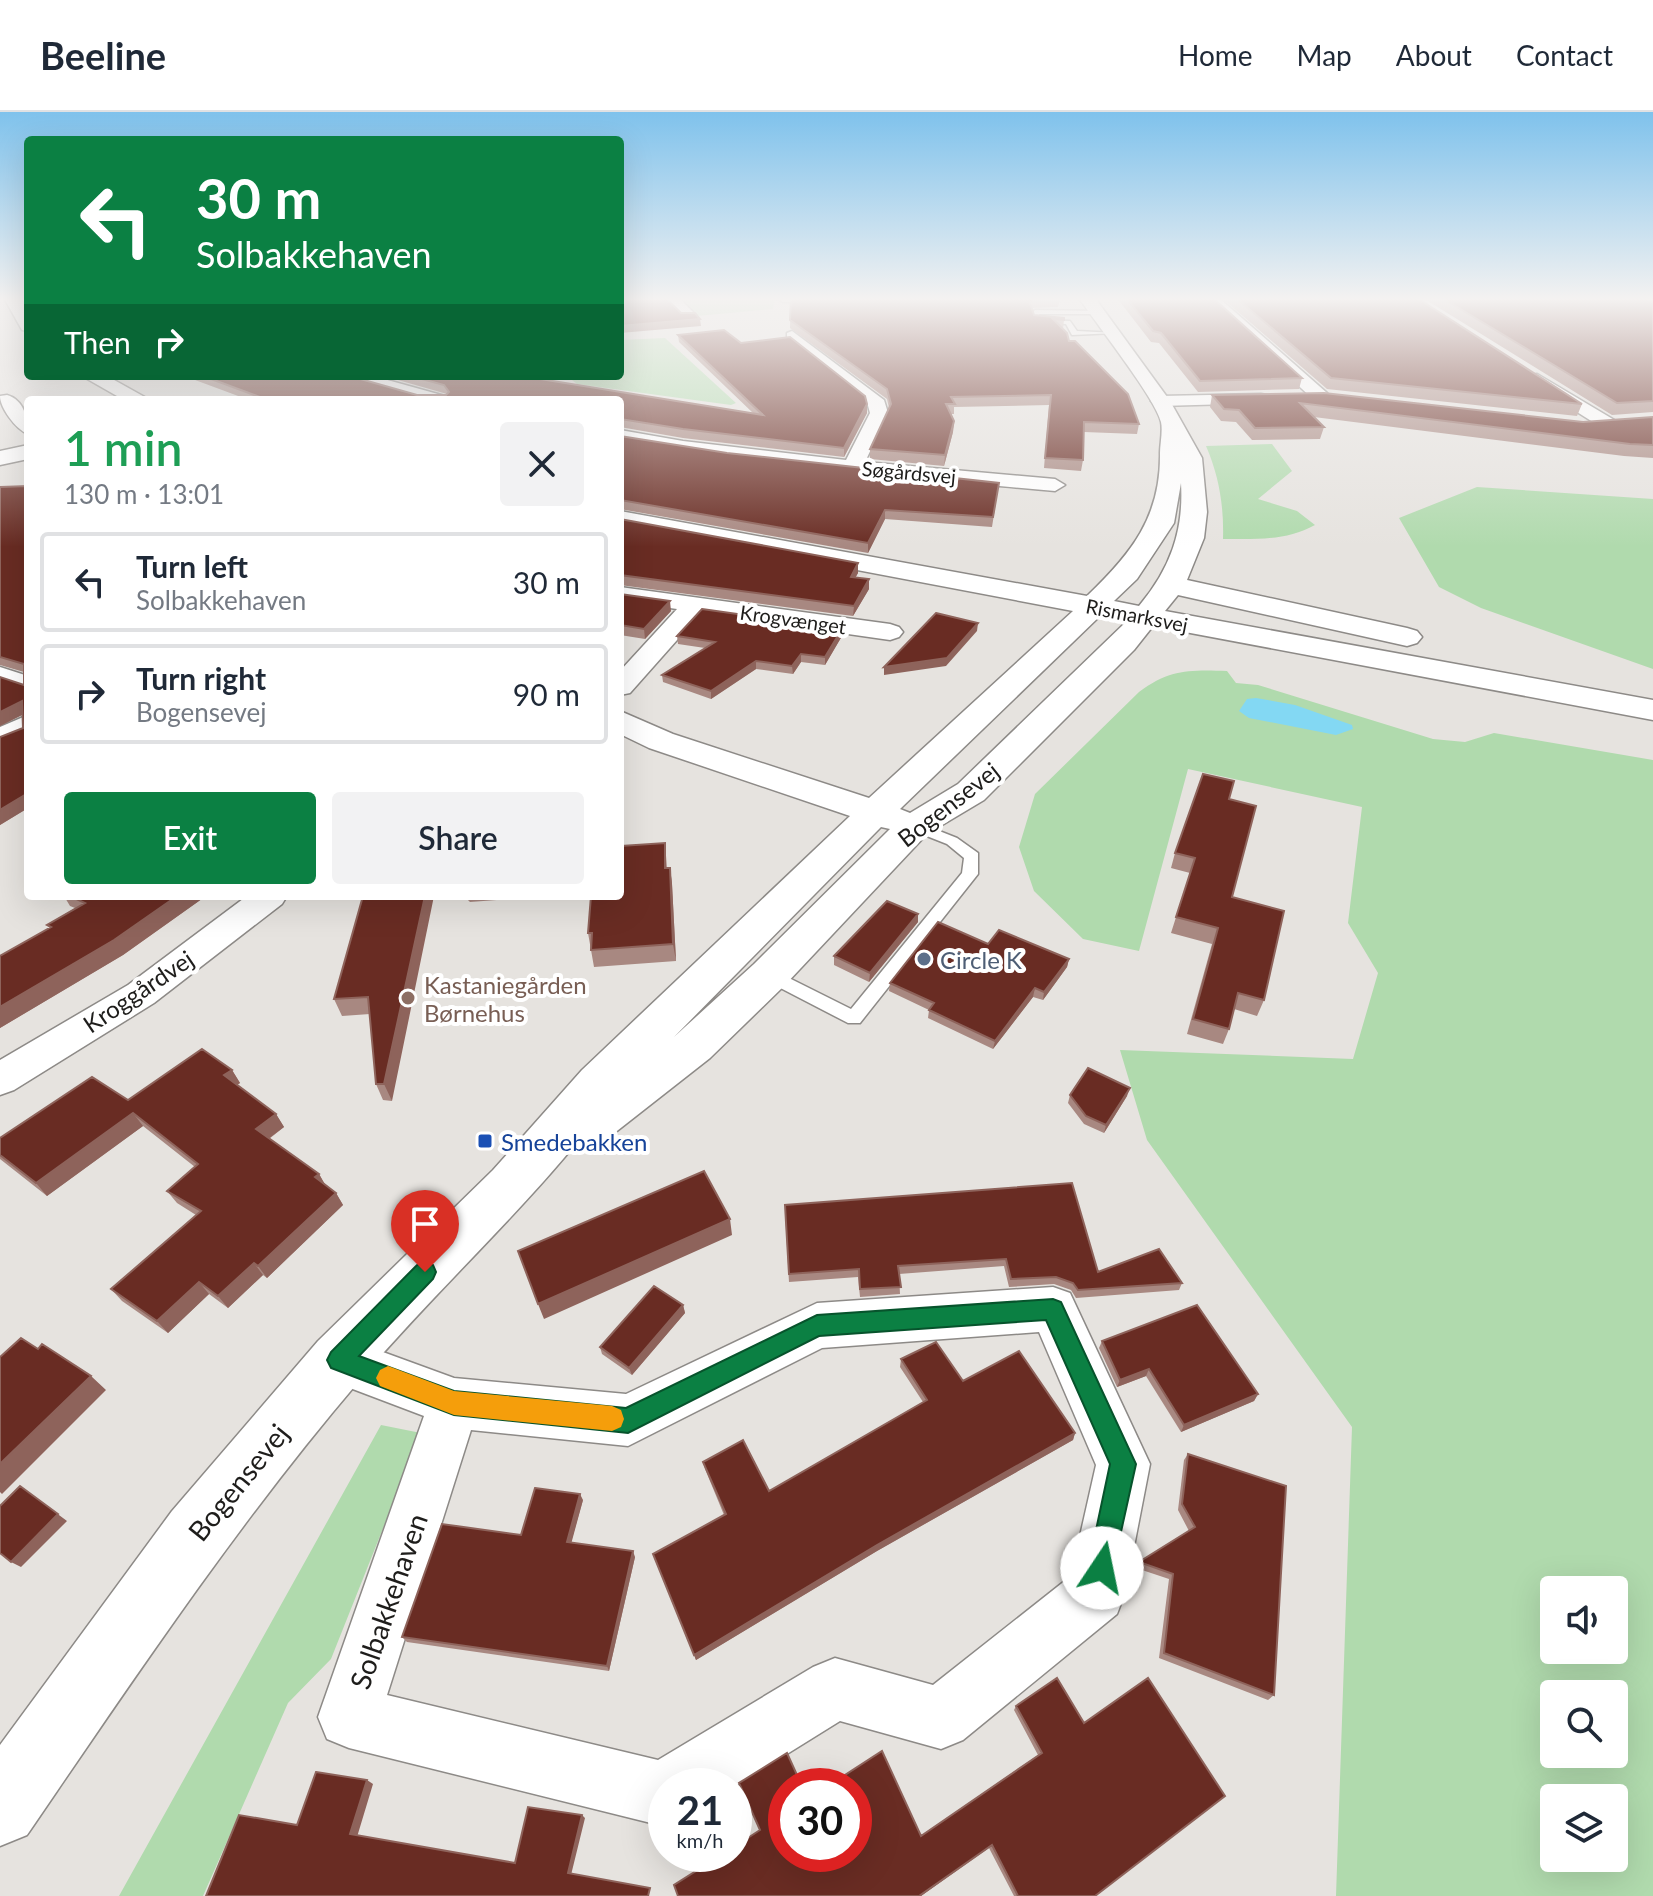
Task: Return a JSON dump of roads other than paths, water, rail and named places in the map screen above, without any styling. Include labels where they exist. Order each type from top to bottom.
[{"type":"main road","points":[[103,381],[132,396]]},
{"type":"main road","name":"Bogensevej","points":[[511,1185],[694,1046],[769,975],[895,819],[1071,630],[1129,599],[1191,538],[1195,512],[1191,458],[1144,381]]},
{"type":"main road","points":[[624,723],[661,741],[895,819],[967,761],[1094,638],[1169,554],[1176,536],[1180,507],[1165,412]]},
{"type":"main road","points":[[0,458],[24,453]]},
{"type":"main road","points":[[1129,599],[1172,471]]},
{"type":"main road","name":"Rismarksvej","points":[[624,518],[934,556],[1129,599],[1182,623],[1653,705]]},
{"type":"main road","name":"Rismarksvej","points":[[624,519],[730,540]]},
{"type":"main road","points":[[730,540],[928,564],[1129,599],[1508,673],[1653,705]]},
{"type":"main road","points":[[730,540],[812,561],[1042,607],[1071,630]]},
{"type":"main road","name":"Bogensevej","points":[[0,1808],[195,1534],[339,1360],[511,1185],[599,1083],[895,819],[971,792],[1123,644],[1129,599]]},
{"type":"main road","points":[[971,792],[1015,770],[1182,623]]},
{"type":"street","points":[[370,381],[422,396]]},
{"type":"street","points":[[393,389],[416,381]]},
{"type":"street","points":[[851,381],[875,400],[879,413],[853,467]]},
{"type":"street","points":[[1165,412],[1286,398],[1328,398],[1308,381]]},
{"type":"street","points":[[1542,381],[1617,425],[1577,426]]},
{"type":"street","points":[[0,401],[7,400],[24,423]]},
{"type":"street","name":"Søgårdsvej","points":[[624,437],[683,447],[853,467],[1055,485]]},
{"type":"street","name":"Krogvænget","points":[[624,595],[890,632]]},
{"type":"street","points":[[624,683],[695,605]]},
{"type":"street","points":[[0,675],[24,684]]},
{"type":"street","points":[[0,739],[24,726]]},
{"type":"street","name":"Kroggårdvej","points":[[0,1079],[141,994],[265,900]]},
{"type":"street","points":[[339,1360],[454,1403],[628,1420],[817,1326],[1053,1309],[1123,1464],[1096,1593],[941,1718],[835,1689],[706,1768]]},
{"type":"street","name":"Solbakkehaven","points":[[454,1403],[349,1717],[648,1790]]},
{"type":"lane","points":[[769,975],[854,1018],[970,874],[972,856],[952,841],[895,819]]},
{"type":"water","points":[[1247,699],[1295,705],[1352,725],[1353,729],[1336,735],[1249,718],[1239,711]]},
{"type":"place","name":"Circle K","points":[[924,959]]},
{"type":"place","name":"Kastaniegården Børnehus","points":[[408,998]]},
{"type":"place","name":"Smedebakken","points":[[485,1141]]}]
